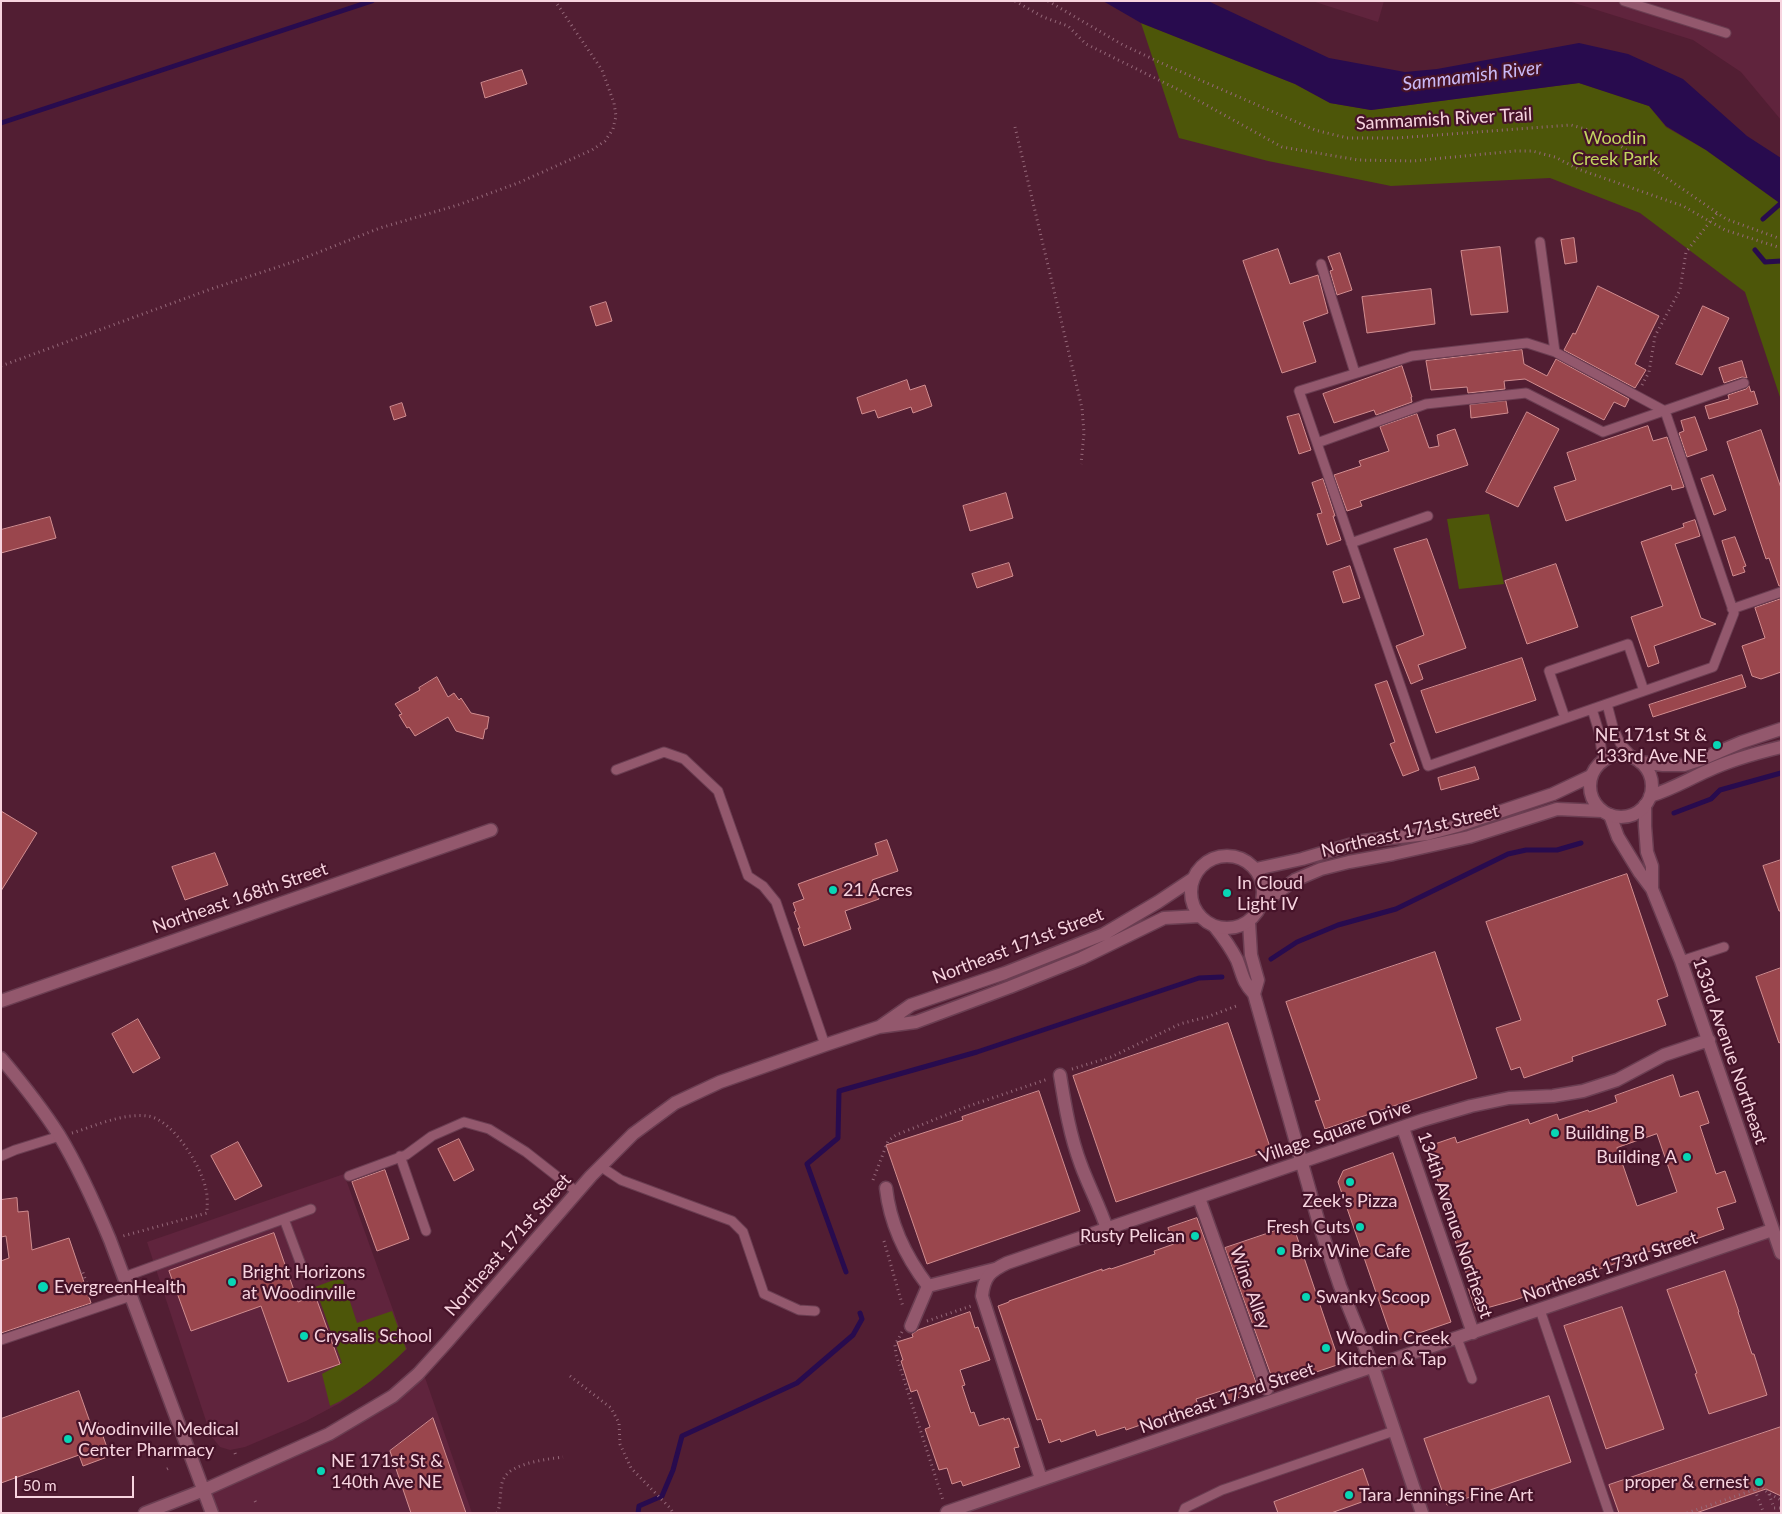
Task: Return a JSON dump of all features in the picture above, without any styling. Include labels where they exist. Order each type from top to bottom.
[{"type":"street","points":[[1781,729],[1742,742],[1702,760],[1684,765],[1663,765],[1619,755],[1612,756],[1596,767],[1591,776],[1591,795],[1595,804],[1606,813],[1620,817],[1630,816],[1638,812],[1648,801],[1708,771],[1752,754],[1781,747]]},
{"type":"street","points":[[1638,760],[1650,777],[1652,787],[1648,801]]},
{"type":"street","name":"Northeast 171st Street","points":[[1256,869],[1302,860],[1363,841],[1427,834],[1457,826],[1544,797],[1591,776]]},
{"type":"street","name":"133rd Avenue Northeast","points":[[1648,801],[1645,826],[1647,852],[1652,866],[1652,889]]},
{"type":"street","name":"Northeast 171st Street","points":[[1263,903],[1295,880],[1321,869],[1469,837],[1552,810],[1606,813]]},
{"type":"street","name":"133rd Avenue Northeast","points":[[1606,813],[1640,873],[1652,889],[1682,960],[1781,1253]]},
{"type":"street","name":"Northeast 168th Street","points":[[1,1000],[490,830]]},
{"type":"street","points":[[1224,856],[1236,857],[1256,869],[1262,880],[1264,891],[1263,903],[1258,914],[1249,922],[1239,927],[1227,929],[1215,927],[1204,921],[1196,912],[1191,890],[1194,878],[1201,867],[1211,860],[1224,856]]},
{"type":"street","name":"Northeast 171st Street","points":[[879,1027],[911,1005],[1005,973],[1104,934],[1194,878]]},
{"type":"street","name":"Northeast 171st Street","points":[[144,1513],[204,1490],[329,1434],[393,1396],[418,1374],[447,1342],[600,1166],[633,1134],[675,1103],[720,1082],[825,1045],[879,1027],[916,1022],[1010,987],[1082,958],[1164,918],[1200,916]]},
{"type":"street","points":[[1249,922],[1251,949],[1258,980],[1254,994]]},
{"type":"street","points":[[1215,927],[1237,960],[1245,985],[1254,994],[1320,1227],[1340,1286],[1373,1367],[1422,1513]]},
{"type":"street","name":"Village Square Drive","points":[[928,1286],[995,1269],[1423,1120],[1471,1106],[1509,1098],[1554,1096],[1583,1091],[1617,1080],[1664,1055],[1709,1040]]},
{"type":"street","points":[[1,1058],[36,1100],[60,1136],[92,1197],[132,1296],[212,1513]]},
{"type":"street","points":[[1060,1075],[1068,1123],[1081,1165],[1102,1212],[1107,1230]]},
{"type":"street","name":"134th Avenue Northeast","points":[[1404,1128],[1473,1333]]},
{"type":"street","points":[[886,1188],[893,1221],[903,1248],[914,1268],[928,1286],[908,1327]]},
{"type":"street","name":"Wine Alley","points":[[1199,1198],[1267,1389]]},
{"type":"street","name":"Northeast 173rd Street","points":[[947,1512],[1772,1230]]},
{"type":"street","points":[[995,1269],[987,1277],[983,1285],[982,1296],[1041,1480]]},
{"type":"lane","points":[[1624,1],[1726,33]]},
{"type":"lane","points":[[1540,242],[1555,352]]},
{"type":"lane","points":[[1321,264],[1355,372]]},
{"type":"lane","points":[[1527,343],[1555,352],[1665,412],[1734,614],[1713,667],[1428,766],[1299,391],[1355,372],[1412,356],[1527,343]]},
{"type":"lane","points":[[1317,443],[1426,404],[1526,394],[1603,432],[1744,383]]},
{"type":"lane","points":[[1351,543],[1428,516]]},
{"type":"lane","points":[[1732,609],[1781,592]]},
{"type":"lane","points":[[1565,718],[1549,671],[1628,644],[1644,691]]},
{"type":"lane","points":[[1607,704],[1613,727],[1620,743],[1638,760]]},
{"type":"lane","points":[[1592,709],[1599,732],[1603,761]]},
{"type":"lane","points":[[616,770],[664,752],[684,759],[718,791],[748,876],[763,886],[776,902],[825,1045]]},
{"type":"lane","points":[[1682,960],[1724,947]]},
{"type":"lane","points":[[349,1176],[406,1155],[432,1136],[464,1122],[489,1129],[526,1152],[577,1192]]},
{"type":"lane","points":[[1,1156],[60,1136]]},
{"type":"lane","points":[[400,1156],[426,1231]]},
{"type":"lane","points":[[600,1166],[621,1180],[732,1221],[743,1232],[764,1294],[799,1310],[815,1311]]},
{"type":"lane","points":[[124,1277],[311,1209]]},
{"type":"lane","points":[[284,1220],[304,1270]]},
{"type":"lane","points":[[1,1340],[67,1315],[132,1296]]},
{"type":"lane","points":[[1540,1310],[1609,1513]]},
{"type":"lane","points":[[1457,1338],[1472,1379]]},
{"type":"lane","points":[[1183,1513],[1185,1508],[1222,1490],[1394,1431]]},
{"type":"path","points":[[1,366],[212,289],[299,260],[380,228],[458,205],[518,183],[592,150],[605,141],[613,129],[616,116],[614,103],[602,70],[555,1]]},
{"type":"path","points":[[1015,1],[1043,17],[1068,26],[1086,44],[1182,91],[1282,147],[1358,160],[1413,161],[1532,151],[1555,157],[1578,169],[1683,206],[1725,230],[1781,248]]},
{"type":"path","name":"Sammamish River Trail","points":[[1048,1],[1123,45],[1170,68],[1314,130],[1347,138],[1397,138],[1571,125],[1603,134],[1726,220],[1781,239]]},
{"type":"path","points":[[1016,127],[1082,408],[1084,433],[1081,464]]},
{"type":"path","points":[[1649,372],[1655,336],[1680,290],[1686,252],[1717,213]]},
{"type":"path","points":[[871,1185],[882,1160],[884,1148],[888,1141],[896,1135],[957,1110],[1111,1057],[1180,1024],[1207,1017],[1239,1005]]},
{"type":"path","points":[[60,1136],[115,1120],[134,1116],[148,1116],[159,1119],[170,1129],[198,1166],[206,1190],[207,1213],[158,1225],[110,1240]]},
{"type":"path","points":[[882,1234],[908,1327]]},
{"type":"path","points":[[80,1271],[82,1270],[90,1293],[98,1290]]},
{"type":"path","points":[[947,1512],[896,1355],[896,1345],[908,1327],[972,1305]]},
{"type":"path","points":[[570,1376],[611,1408],[619,1423],[620,1444],[631,1468],[673,1513]]},
{"type":"path","points":[[497,1513],[504,1478],[512,1470],[533,1462],[563,1457]]},
{"type":"path","points":[[1686,1513],[1762,1488],[1781,1500]]},
{"type":"path","points":[[1755,1490],[1763,1511]]},
{"type":"path","points":[[1768,1493],[1774,1508],[1781,1508]]},
{"type":"shaded area","points":[[1312,1],[1384,1],[1378,22]]},
{"type":"shaded area","points":[[1568,1],[1781,1],[1781,120],[1741,72],[1693,40]]},
{"type":"shaded area","points":[[344,1174],[407,1349],[371,1381],[340,1403],[306,1421],[245,1447],[230,1450],[220,1447],[211,1436],[147,1242]]},
{"type":"shaded area","points":[[1772,1230],[1781,1253],[1781,1513],[950,1513]]},
{"type":"shaded area","points":[[421,1366],[472,1513],[212,1513],[204,1490],[346,1425]]},
{"type":"green space","name":"Woodin Creek Park","points":[[1141,23],[1295,84],[1330,103],[1371,110],[1579,83],[1649,106],[1666,127],[1706,150],[1781,204],[1781,400],[1745,292],[1640,213],[1550,178],[1391,186],[1268,161],[1179,138]]},
{"type":"green space","points":[[1489,514],[1504,584],[1459,589],[1447,519]]},
{"type":"green space","points":[[342,1277],[357,1323],[392,1311],[406,1349],[371,1381],[330,1406],[322,1374],[342,1363],[315,1287]]},
{"type":"water","name":"Sammamish River","points":[[1103,1],[1208,1],[1329,58],[1405,72],[1437,69],[1579,43],[1628,54],[1683,79],[1747,136],[1781,158],[1781,204],[1706,150],[1666,126],[1649,106],[1579,83],[1371,110],[1330,103],[1295,84],[1141,23]]},
{"type":"building","points":[[522,70],[527,84],[485,98],[481,83]]},
{"type":"building","points":[[1574,238],[1577,262],[1565,264],[1561,240]]},
{"type":"building","points":[[1500,247],[1508,312],[1471,315],[1461,251]]},
{"type":"building","points":[[1278,249],[1290,284],[1318,275],[1328,313],[1303,322],[1316,362],[1282,373],[1243,261]]},
{"type":"building","points":[[1340,253],[1352,290],[1337,295],[1330,271],[1333,270],[1328,257]]},
{"type":"building","points":[[1598,286],[1659,316],[1635,364],[1646,370],[1635,388],[1564,350],[1573,333],[1575,334]]},
{"type":"building","points":[[1431,289],[1435,324],[1367,333],[1362,297]]},
{"type":"building","points":[[606,302],[612,321],[596,326],[590,307]]},
{"type":"building","points":[[1703,306],[1729,318],[1702,375],[1676,364]]},
{"type":"building","points":[[1522,350],[1524,364],[1547,376],[1556,359],[1629,399],[1625,407],[1614,402],[1604,420],[1525,379],[1504,381],[1505,389],[1468,393],[1467,387],[1431,390],[1426,361]]},
{"type":"building","points":[[1742,361],[1747,378],[1742,377],[1724,383],[1719,368]]},
{"type":"building","points":[[1402,366],[1412,402],[1376,415],[1374,410],[1334,423],[1323,394]]},
{"type":"building","points":[[907,380],[910,390],[925,385],[932,406],[913,413],[911,407],[878,418],[875,410],[862,414],[857,398]]},
{"type":"building","points":[[1749,386],[1751,392],[1754,391],[1758,404],[1709,419],[1705,406],[1729,399],[1728,395],[1746,389]]},
{"type":"building","points":[[1506,401],[1508,413],[1471,418],[1470,405]]},
{"type":"building","points":[[402,403],[406,416],[394,420],[390,407]]},
{"type":"building","points":[[1527,412],[1559,429],[1518,507],[1486,492]]},
{"type":"building","points":[[1299,414],[1311,450],[1299,454],[1287,417]]},
{"type":"building","points":[[1417,414],[1429,448],[1439,446],[1437,435],[1455,429],[1468,465],[1360,501],[1362,506],[1347,511],[1334,475],[1361,466],[1359,461],[1389,451],[1380,427]]},
{"type":"building","points":[[1695,417],[1707,450],[1687,457],[1679,433],[1684,431],[1681,421]]},
{"type":"building","points":[[1648,426],[1653,441],[1667,437],[1684,487],[1672,490],[1671,485],[1566,521],[1554,487],[1576,480],[1567,453]]},
{"type":"building","points":[[1761,430],[1781,488],[1781,586],[1779,586],[1769,558],[1766,559],[1727,442]]},
{"type":"building","points":[[1713,475],[1726,510],[1714,515],[1701,479]]},
{"type":"building","points":[[1323,479],[1341,540],[1327,545],[1317,514],[1322,513],[1312,483]]},
{"type":"building","points":[[1006,493],[1013,518],[970,531],[963,506]]},
{"type":"building","points":[[50,517],[56,538],[1,553],[1,530]]},
{"type":"building","points":[[1695,520],[1700,536],[1675,544],[1701,618],[1716,624],[1654,646],[1659,663],[1648,667],[1631,617],[1663,606],[1641,542],[1684,527],[1683,524]]},
{"type":"building","points":[[1735,537],[1746,566],[1743,567],[1745,572],[1733,576],[1722,541]]},
{"type":"building","points":[[1427,539],[1466,648],[1418,665],[1423,679],[1411,684],[1396,646],[1424,635],[1394,549]]},
{"type":"building","points":[[1009,563],[1013,576],[977,588],[972,574]]},
{"type":"building","points":[[1556,564],[1578,627],[1527,644],[1505,581]]},
{"type":"building","points":[[1350,566],[1360,598],[1343,603],[1333,572]]},
{"type":"building","points":[[1781,599],[1781,672],[1761,679],[1752,676],[1742,646],[1765,638],[1755,608]]},
{"type":"building","points":[[1522,658],[1536,700],[1436,733],[1421,691]]},
{"type":"building","points":[[1742,675],[1746,687],[1653,717],[1649,705]]},
{"type":"building","points":[[437,677],[448,697],[454,693],[459,700],[461,698],[471,713],[489,717],[483,739],[456,731],[448,717],[415,736],[409,727],[407,728],[399,715],[402,714],[395,704],[420,690],[419,688]]},
{"type":"building","points":[[1387,681],[1419,770],[1403,776],[1390,744],[1395,742],[1375,685]]},
{"type":"building","points":[[1475,767],[1479,779],[1441,790],[1438,778]]},
{"type":"building","points":[[1,811],[37,833],[1,891]]},
{"type":"building","points":[[887,840],[898,871],[872,880],[879,899],[845,911],[851,929],[804,946],[793,903],[804,899],[798,884],[878,855],[875,844]]},
{"type":"building","points":[[215,853],[228,885],[185,900],[172,867]]},
{"type":"building","points":[[1781,860],[1781,911],[1779,911],[1763,866]]},
{"type":"building","points":[[1627,874],[1668,996],[1657,1000],[1666,1025],[1572,1057],[1573,1061],[1524,1078],[1520,1067],[1511,1070],[1496,1028],[1521,1020],[1486,922]]},
{"type":"building","points":[[1435,952],[1477,1078],[1325,1129],[1315,1101],[1320,1100],[1286,1002]]},
{"type":"building","points":[[1781,968],[1781,1042],[1779,1043],[1756,977]]},
{"type":"building","points":[[138,1019],[160,1058],[133,1073],[112,1034]]},
{"type":"building","points":[[1228,1023],[1271,1150],[1116,1202],[1073,1076]]},
{"type":"building","points":[[1673,1075],[1680,1097],[1698,1091],[1709,1123],[1700,1126],[1716,1174],[1725,1171],[1736,1202],[1717,1208],[1724,1229],[1668,1249],[1667,1246],[1641,1254],[1640,1258],[1634,1260],[1631,1258],[1515,1300],[1476,1311],[1468,1288],[1471,1287],[1442,1202],[1445,1201],[1426,1147],[1455,1137],[1457,1143],[1528,1119],[1530,1124],[1557,1114],[1559,1120],[1588,1110],[1589,1112],[1617,1102],[1615,1096]],"holes":[[[1657,1134],[1677,1192],[1637,1206],[1617,1148]]]},
{"type":"building","points":[[1039,1091],[1080,1211],[927,1264],[886,1145],[963,1120],[962,1117]]},
{"type":"building","points":[[459,1139],[474,1170],[454,1181],[438,1149]]},
{"type":"building","points":[[238,1142],[262,1186],[235,1200],[211,1156]]},
{"type":"building","points":[[1393,1153],[1451,1322],[1393,1342],[1338,1182],[1343,1171]]},
{"type":"building","points":[[385,1170],[409,1239],[377,1251],[352,1182]]},
{"type":"building","name":"EvergreenHealth","points":[[17,1198],[18,1212],[28,1211],[32,1250],[69,1238],[91,1303],[1,1333],[1,1261],[9,1258],[6,1236],[1,1237],[1,1200]]},
{"type":"building","points":[[1197,1218],[1259,1391],[1228,1401],[1224,1390],[1196,1399],[1198,1405],[1126,1430],[1125,1427],[1097,1436],[1095,1430],[1061,1442],[1060,1439],[1049,1443],[1041,1419],[1037,1420],[998,1306],[1102,1269],[1102,1271],[1111,1269],[1155,1254],[1154,1251],[1174,1244],[1168,1228]]},
{"type":"building","points":[[1293,1225],[1340,1364],[1275,1386],[1225,1248]]},
{"type":"building","name":"Bright Horizons at Woodinville","points":[[274,1233],[298,1302],[315,1295],[340,1364],[288,1382],[261,1306],[191,1331],[169,1271]]},
{"type":"building","points":[[1725,1271],[1767,1395],[1709,1414],[1695,1374],[1697,1373],[1667,1290]]},
{"type":"building","points":[[1622,1307],[1664,1429],[1606,1449],[1564,1326]]},
{"type":"building","points":[[970,1312],[975,1328],[978,1327],[990,1360],[960,1370],[965,1385],[962,1386],[971,1413],[974,1412],[979,1426],[1009,1418],[1019,1447],[1014,1448],[1020,1467],[963,1486],[961,1481],[952,1484],[947,1468],[939,1470],[925,1429],[930,1427],[917,1390],[911,1392],[897,1342],[913,1337],[912,1334],[918,1330]]},
{"type":"building","points":[[79,1391],[91,1425],[98,1422],[110,1456],[83,1466],[79,1455],[1,1483],[1,1419]]},
{"type":"building","points":[[1549,1396],[1571,1462],[1447,1505],[1424,1439]]},
{"type":"building","points":[[433,1418],[466,1513],[411,1513],[390,1451]]},
{"type":"building","points":[[1781,1427],[1781,1496],[1766,1489],[1696,1513],[1619,1513],[1609,1485]]},
{"type":"building","points":[[1363,1469],[1373,1498],[1331,1513],[1278,1513],[1274,1502]]},
{"type":"waterway","points":[[1,123],[372,1]]},
{"type":"waterway","points":[[1763,219],[1781,203]]},
{"type":"waterway","points":[[1755,250],[1765,262],[1781,261]]},
{"type":"waterway","points":[[1674,813],[1711,799],[1720,790],[1781,773]]},
{"type":"waterway","points":[[1271,959],[1297,942],[1338,925],[1396,909],[1508,854],[1526,850],[1557,850],[1581,843]]},
{"type":"waterway","points":[[846,1272],[807,1164],[838,1138],[839,1091],[977,1052],[1199,978],[1222,977]]},
{"type":"waterway","points":[[638,1513],[639,1506],[662,1496],[673,1470],[682,1436],[797,1383],[853,1335],[862,1319],[860,1313]]},
{"type":"place","name":"NE 171st St & 133rd Ave NE","points":[[1717,745]]},
{"type":"place","name":"21 Acres","points":[[833,890]]},
{"type":"place","name":"In Cloud Light IV","points":[[1227,893]]},
{"type":"place","name":"Building B","points":[[1555,1133]]},
{"type":"place","name":"Building A","points":[[1687,1157]]},
{"type":"place","name":"Zeek's Pizza","points":[[1350,1182]]},
{"type":"place","name":"Fresh Cuts","points":[[1360,1227]]},
{"type":"place","name":"Rusty Pelican","points":[[1195,1236]]},
{"type":"place","name":"Brix Wine Cafe","points":[[1281,1251]]},
{"type":"place","name":"Bright Horizons at Woodinville","points":[[232,1282]]},
{"type":"place","name":"EvergreenHealth","points":[[43,1287]]},
{"type":"place","name":"Swanky Scoop","points":[[1306,1297]]},
{"type":"place","name":"Crysalis School","points":[[304,1336]]},
{"type":"place","name":"Woodin Creek Kitchen & Tap","points":[[1326,1348]]},
{"type":"place","name":"Woodinville Medical Center Pharmacy","points":[[68,1439]]},
{"type":"place","name":"NE 171st St & 140th Ave NE","points":[[321,1471]]},
{"type":"place","name":"proper & ernest","points":[[1759,1482]]},
{"type":"place","name":"Tara Jennings Fine Art","points":[[1349,1495]]}]
